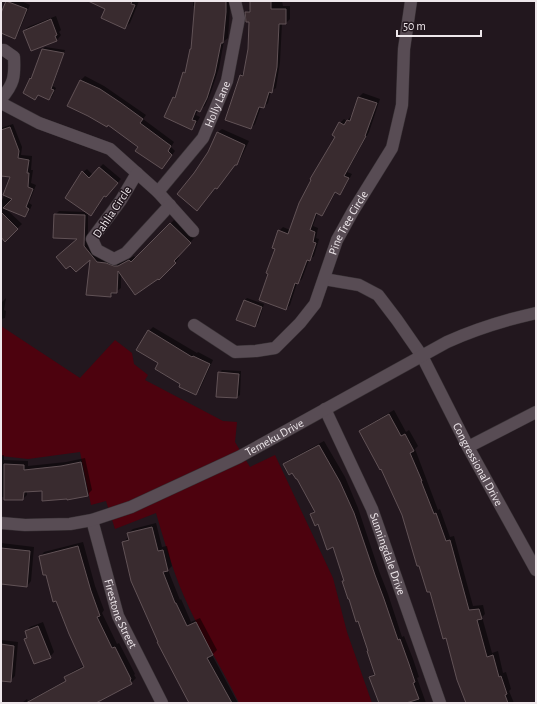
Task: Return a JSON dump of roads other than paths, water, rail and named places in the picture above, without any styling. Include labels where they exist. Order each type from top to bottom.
[{"type":"street","name":"Holly Lane","points":[[158,192],[203,138],[227,81],[238,18],[235,1]]},
{"type":"street","name":"Pine Tree Circle","points":[[194,325],[235,352],[275,348],[300,323],[315,304],[337,240],[353,210],[392,148],[402,105],[404,49],[411,1]]},
{"type":"street","points":[[1,50],[4,50],[14,57],[15,73],[10,88],[1,99]]},
{"type":"street","points":[[1,103],[39,122],[110,149],[158,192],[193,231]]},
{"type":"street","name":"Dahlia Circle","points":[[137,173],[121,200],[92,239],[97,250],[114,259],[126,253],[170,205]]},
{"type":"street","name":"Congressional Drive","points":[[324,279],[359,285],[378,295],[397,320],[422,356],[468,447],[536,570]]},
{"type":"street","name":"Temeku Drive","points":[[1,523],[25,525],[70,524],[92,520],[131,507],[239,457],[447,342],[471,331],[536,313]]},
{"type":"street","name":"Sunningdale Drive","points":[[325,409],[372,510],[440,703]]},
{"type":"street","points":[[468,447],[536,412]]},
{"type":"street","name":"Firestone Street","points":[[92,520],[118,616],[158,702]]}]
